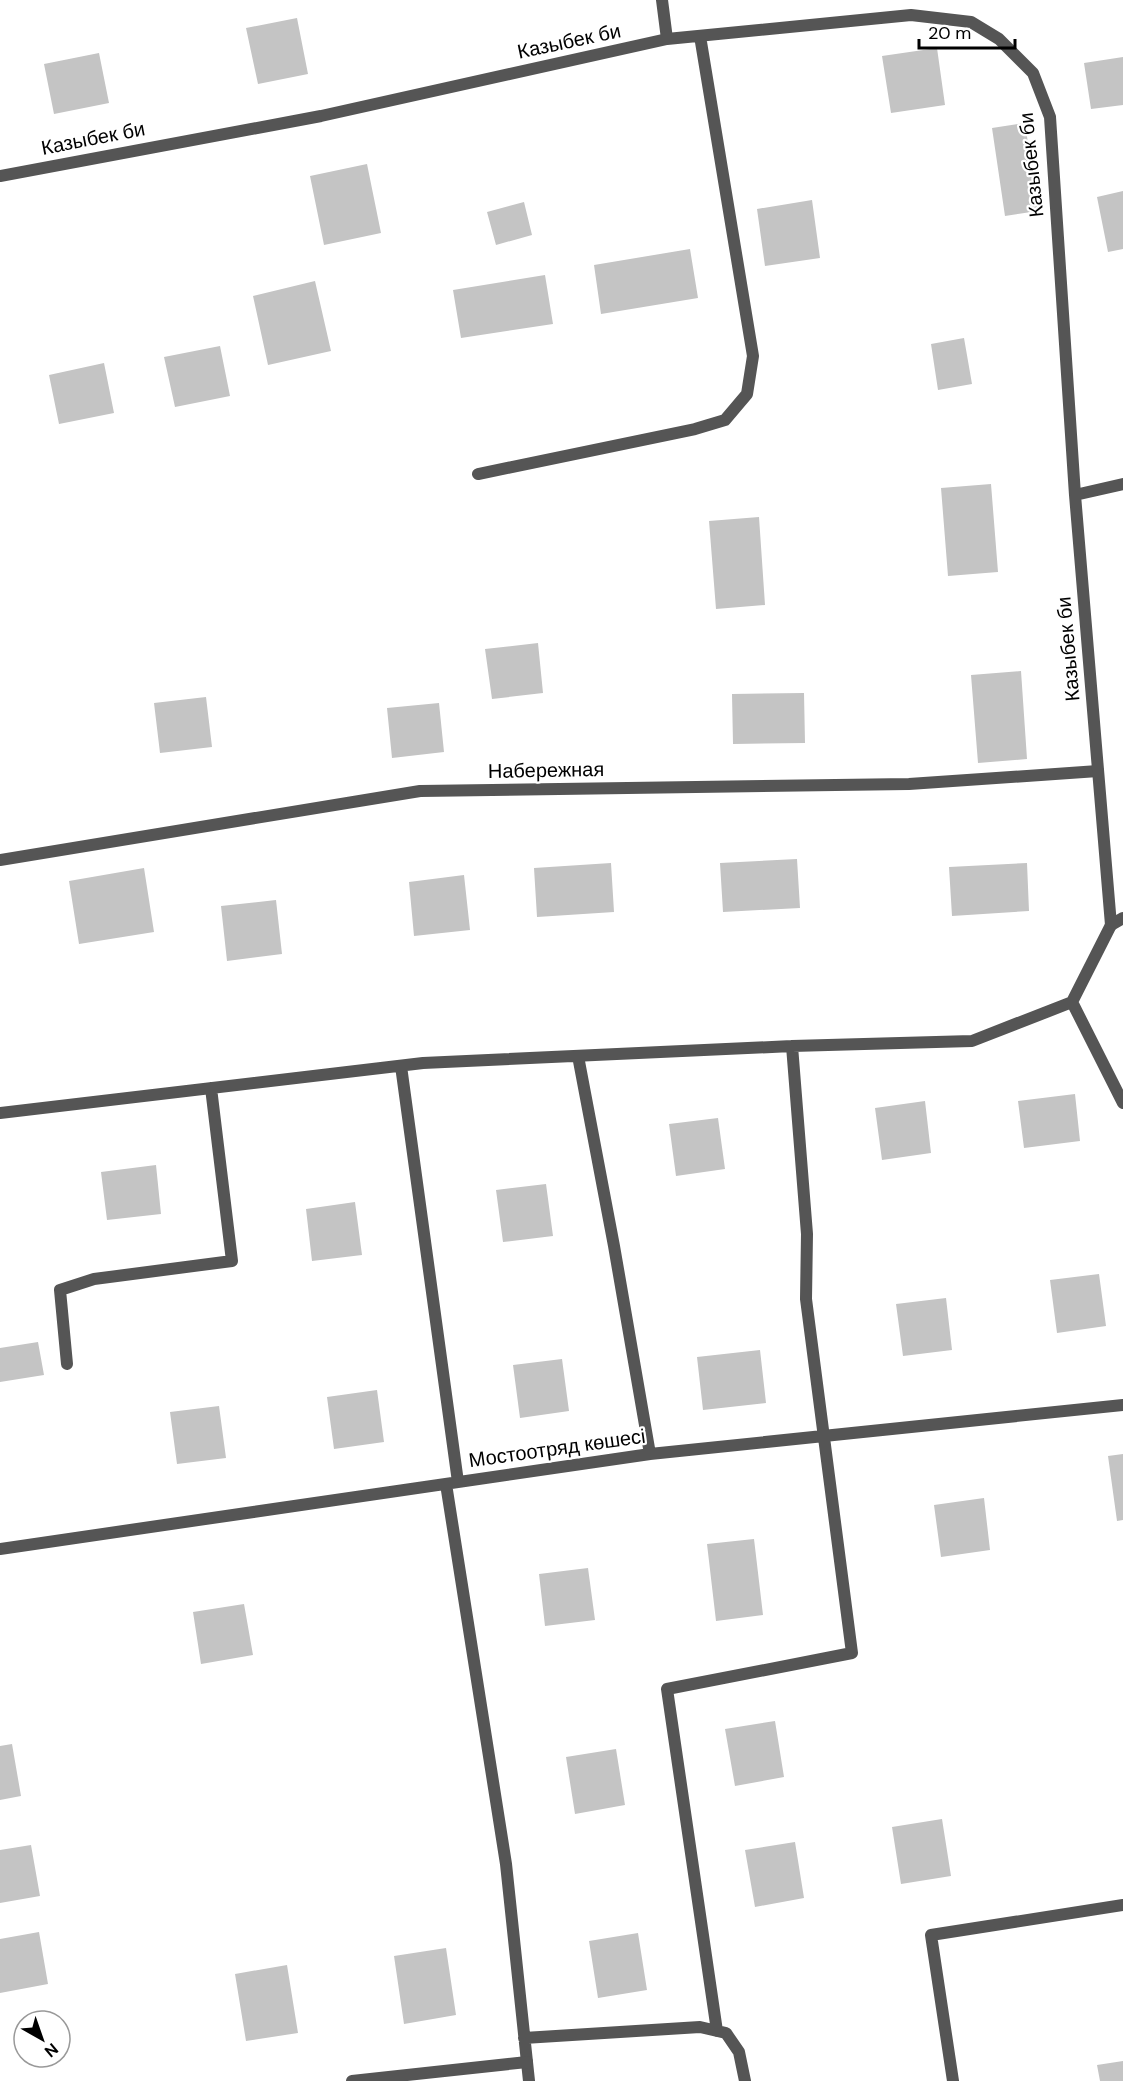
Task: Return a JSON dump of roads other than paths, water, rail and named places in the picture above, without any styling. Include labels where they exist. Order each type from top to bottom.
[{"type":"street","points":[[662,0],[667,39]]},
{"type":"street","name":"Казыбек би","points":[[0,176],[321,116],[667,39],[911,15],[971,22],[999,39],[1033,73],[1050,117],[1075,495],[1111,925]]},
{"type":"street","points":[[478,474],[695,429],[725,420],[747,394],[753,356],[700,36]]},
{"type":"street","points":[[1075,495],[1123,484]]},
{"type":"street","name":"Набережная","points":[[0,860],[420,791],[909,784],[1098,771]]},
{"type":"street","points":[[0,1113],[423,1063],[792,1046],[972,1041],[1072,1002],[1111,925],[1123,918]]},
{"type":"street","points":[[1072,1002],[1123,1103]]},
{"type":"street","points":[[717,2031],[668,1689],[852,1653],[806,1299],[807,1234],[792,1046]]},
{"type":"street","points":[[578,1056],[650,1454]]},
{"type":"street","points":[[401,1066],[452,1483],[506,1864],[529,2081]]},
{"type":"street","points":[[67,1364],[60,1290],[94,1279],[232,1261],[211,1088]]},
{"type":"street","name":"Мостоотряд көшесі","points":[[0,1549],[650,1454],[1123,1405]]},
{"type":"street","points":[[953,2081],[931,1935],[1123,1905]]},
{"type":"street","points":[[524,2038],[700,2027],[726,2033],[739,2052],[744,2081]]},
{"type":"street","points":[[352,2081],[527,2062]]}]
